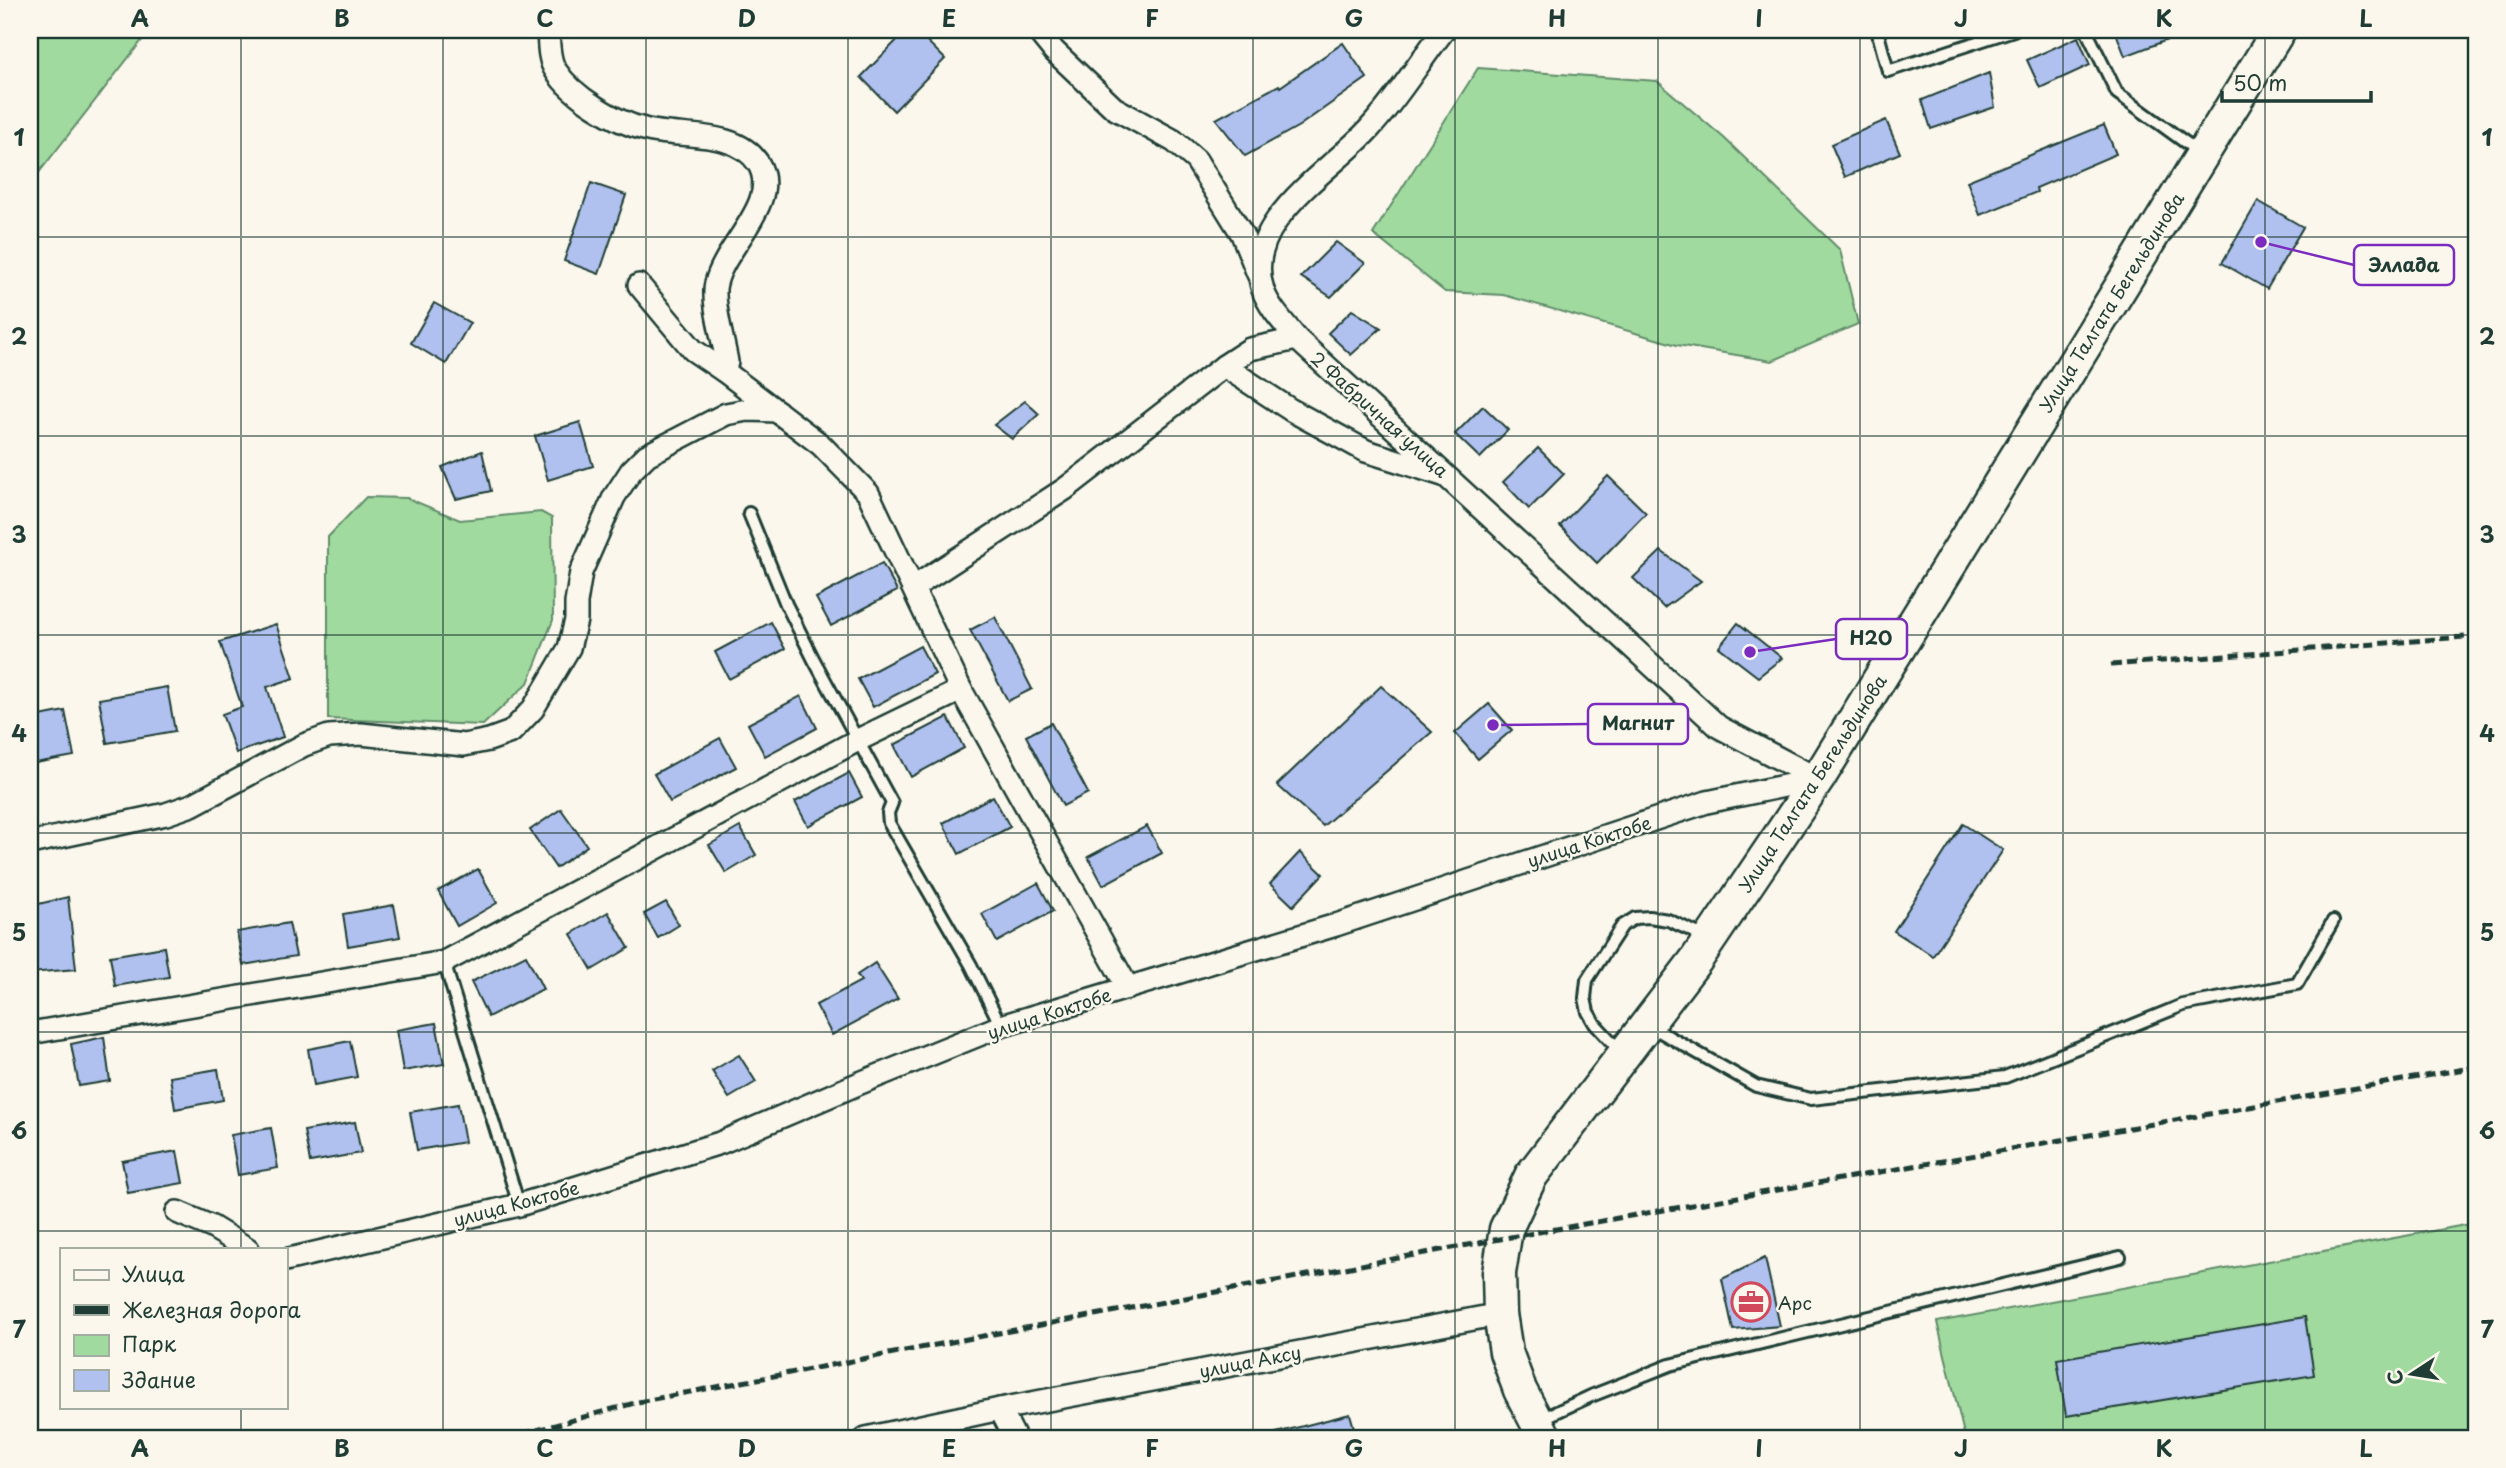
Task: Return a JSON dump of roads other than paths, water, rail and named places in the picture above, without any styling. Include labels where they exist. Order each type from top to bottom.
[{"type":"street","points":[[548,30],[554,70],[592,106],[643,129],[711,137],[741,148],[757,162],[765,180],[763,198],[724,260],[715,286],[727,362],[724,371]]},
{"type":"street","points":[[1037,30],[1054,51],[1114,108],[1174,141],[1196,160],[1242,234],[1264,294],[1297,339]]},
{"type":"street","points":[[1259,276],[1259,261],[1270,230],[1289,204],[1370,128],[1444,30]]},
{"type":"street","name":"Улица Талгата Бегельдинова","points":[[1540,1430],[1520,1390],[1506,1352],[1500,1314],[1499,1273],[1506,1229],[1531,1176],[1710,939],[1818,779],[2279,30]]},
{"type":"street","points":[[639,285],[692,350],[821,445],[868,493],[961,690],[1128,988]]},
{"type":"street","name":"2 Фабричная улица","points":[[914,587],[1065,489],[1224,366],[1250,349],[1297,339],[1720,727],[1818,779]]},
{"type":"street","points":[[1224,366],[1291,410],[1366,451],[1448,476]]},
{"type":"street","points":[[30,843],[166,814],[192,805],[304,745],[329,737],[360,734],[464,745],[511,732],[533,709],[569,648],[576,621],[581,572],[614,497],[631,471],[647,455],[726,414],[747,410],[776,411]]},
{"type":"street","points":[[30,1033],[444,962],[858,740],[961,690]]},
{"type":"street","name":"улица Коктобе","points":[[287,1260],[519,1205],[720,1143],[1002,1026],[1336,925],[1707,802],[1818,779]]},
{"type":"street","points":[[177,1212],[212,1227],[246,1248]]},
{"type":"street","name":"улица Аксу","points":[[866,1438],[1000,1409],[1500,1314]]},
{"type":"street","points":[[1000,1409],[1015,1438]]},
{"type":"lane","points":[[1877,30],[1888,71],[2014,30]]},
{"type":"lane","points":[[2086,30],[2117,93],[2202,154]]},
{"type":"lane","points":[[749,513],[786,604],[892,803],[888,813],[889,823],[971,965],[1002,1026]]},
{"type":"lane","points":[[1624,1055],[1595,1024],[1588,1012],[1585,998],[1587,980],[1622,926],[1635,918],[1649,917],[1668,920],[1710,939]]},
{"type":"lane","points":[[1647,1024],[1756,1086],[1811,1099],[2005,1077],[2183,1005],[2297,984],[2333,921]]},
{"type":"lane","points":[[444,962],[519,1205]]},
{"type":"lane","points":[[1540,1430],[1591,1396],[1670,1365],[2120,1257]]},
{"type":"railway","points":[[2111,665],[2476,636]]},
{"type":"railway","points":[[508,1438],[638,1402],[988,1335],[1505,1238],[2476,1067]]},
{"type":"place","name":"Эллада","points":[[2261,242]]},
{"type":"place","name":"H2O","points":[[1750,652]]},
{"type":"place","name":"Магнит","points":[[1493,725]]},
{"type":"place","name":"Арс","points":[[1751,1302]]}]
